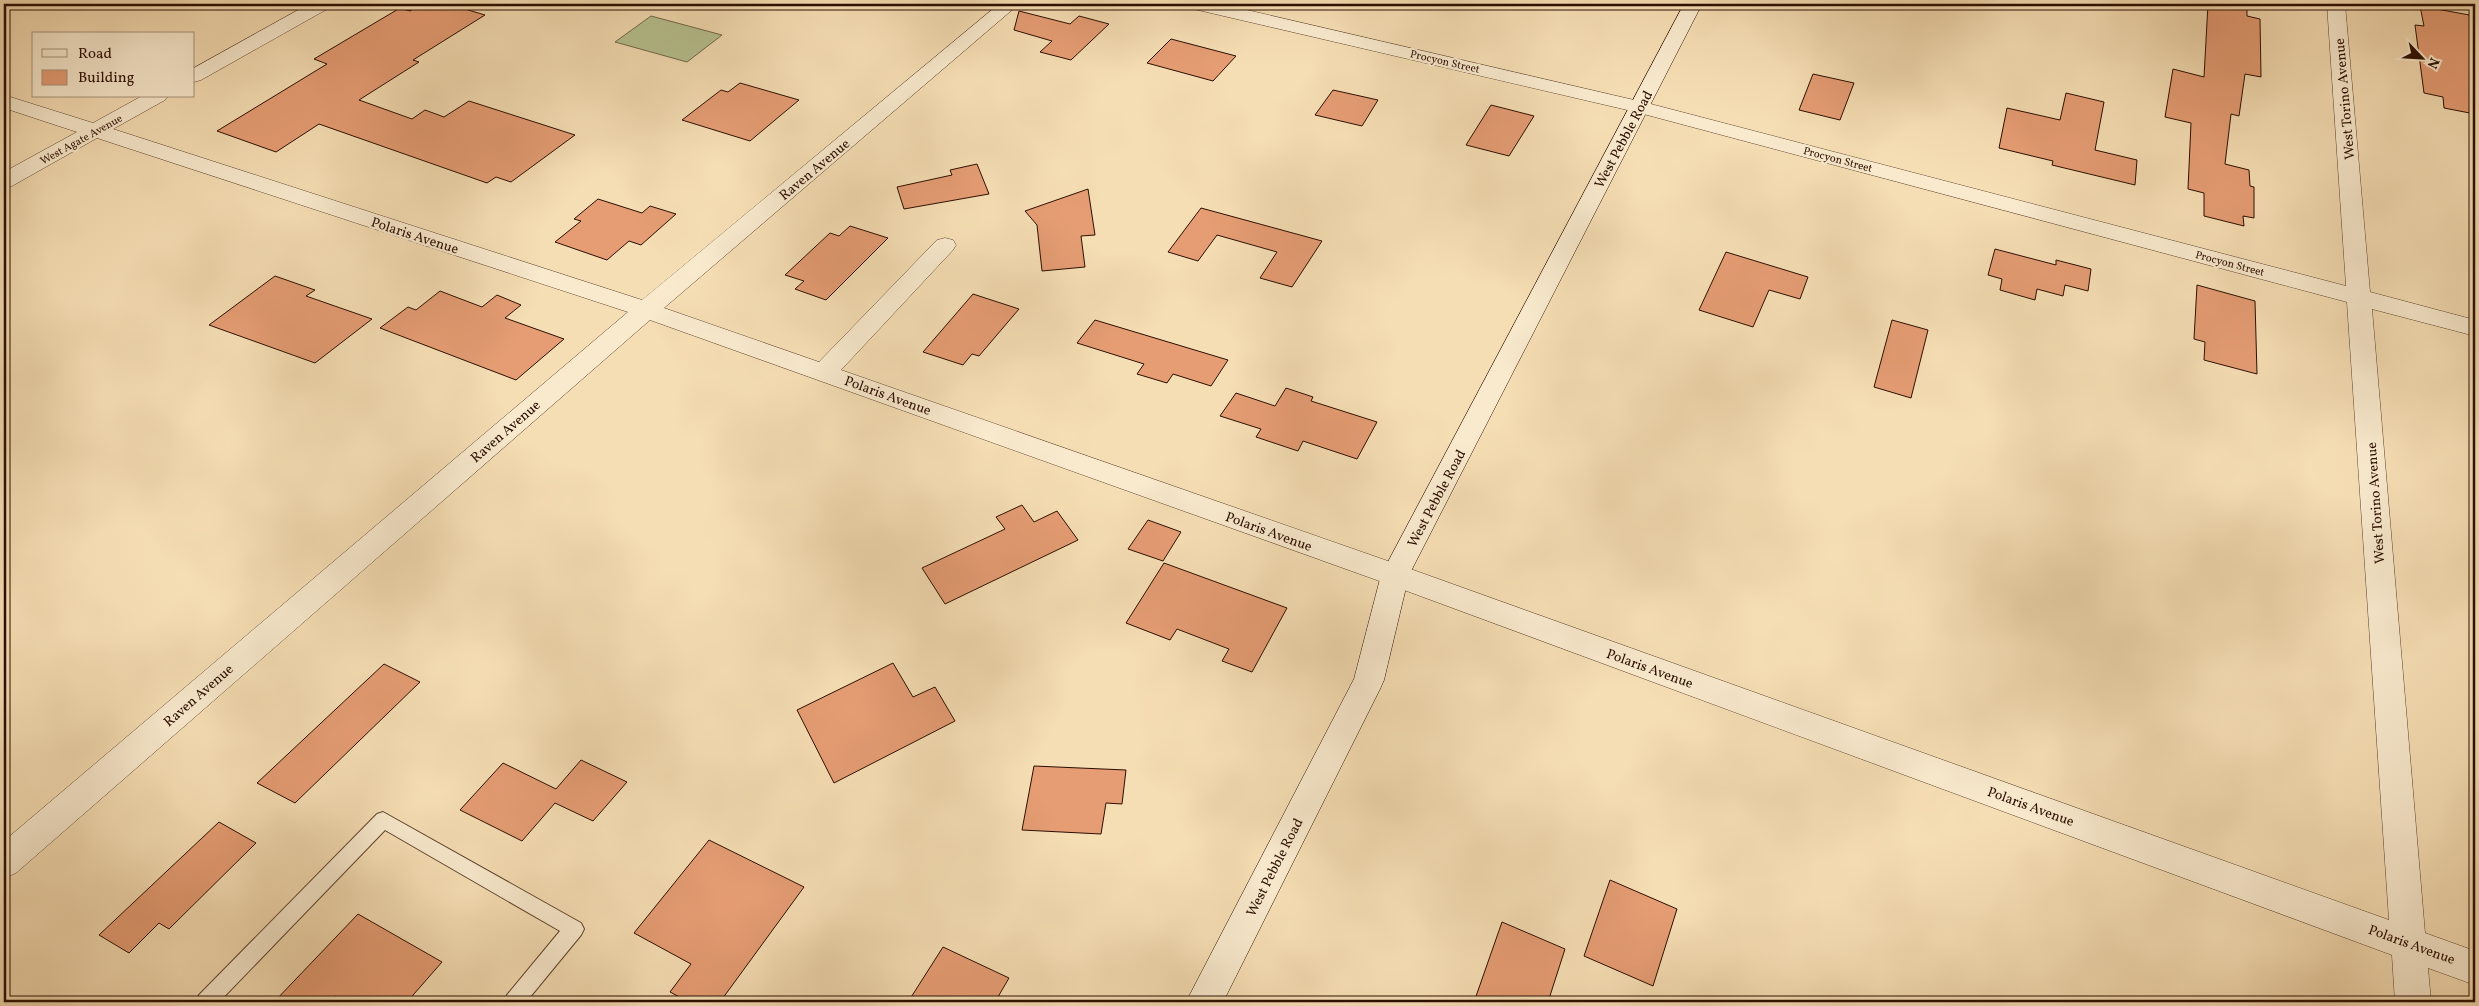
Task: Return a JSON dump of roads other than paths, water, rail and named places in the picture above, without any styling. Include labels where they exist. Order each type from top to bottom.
[{"type":"street","points":[[195,75],[322,4]]},
{"type":"street","name":"Raven Avenue","points":[[4,862],[646,310],[1010,4]]},
{"type":"street","name":"Procyon Street","points":[[1198,4],[1640,106],[2475,328]]},
{"type":"street","name":"West Pebble Road","points":[[1204,1002],[1368,680],[1395,575],[1694,4]]},
{"type":"street","name":"West Torino Avenue","points":[[2336,4],[2413,1002]]},
{"type":"street","name":"West Agate Avenue","points":[[4,181],[154,98]]},
{"type":"street","name":"Polaris Avenue","points":[[4,100],[646,310],[824,372],[1395,575],[2475,968]]},
{"type":"street","name":"Polaris Avenue","points":[[824,372],[945,244]]},
{"type":"lane","points":[[206,1002],[383,820],[574,929],[514,1002]]}]
